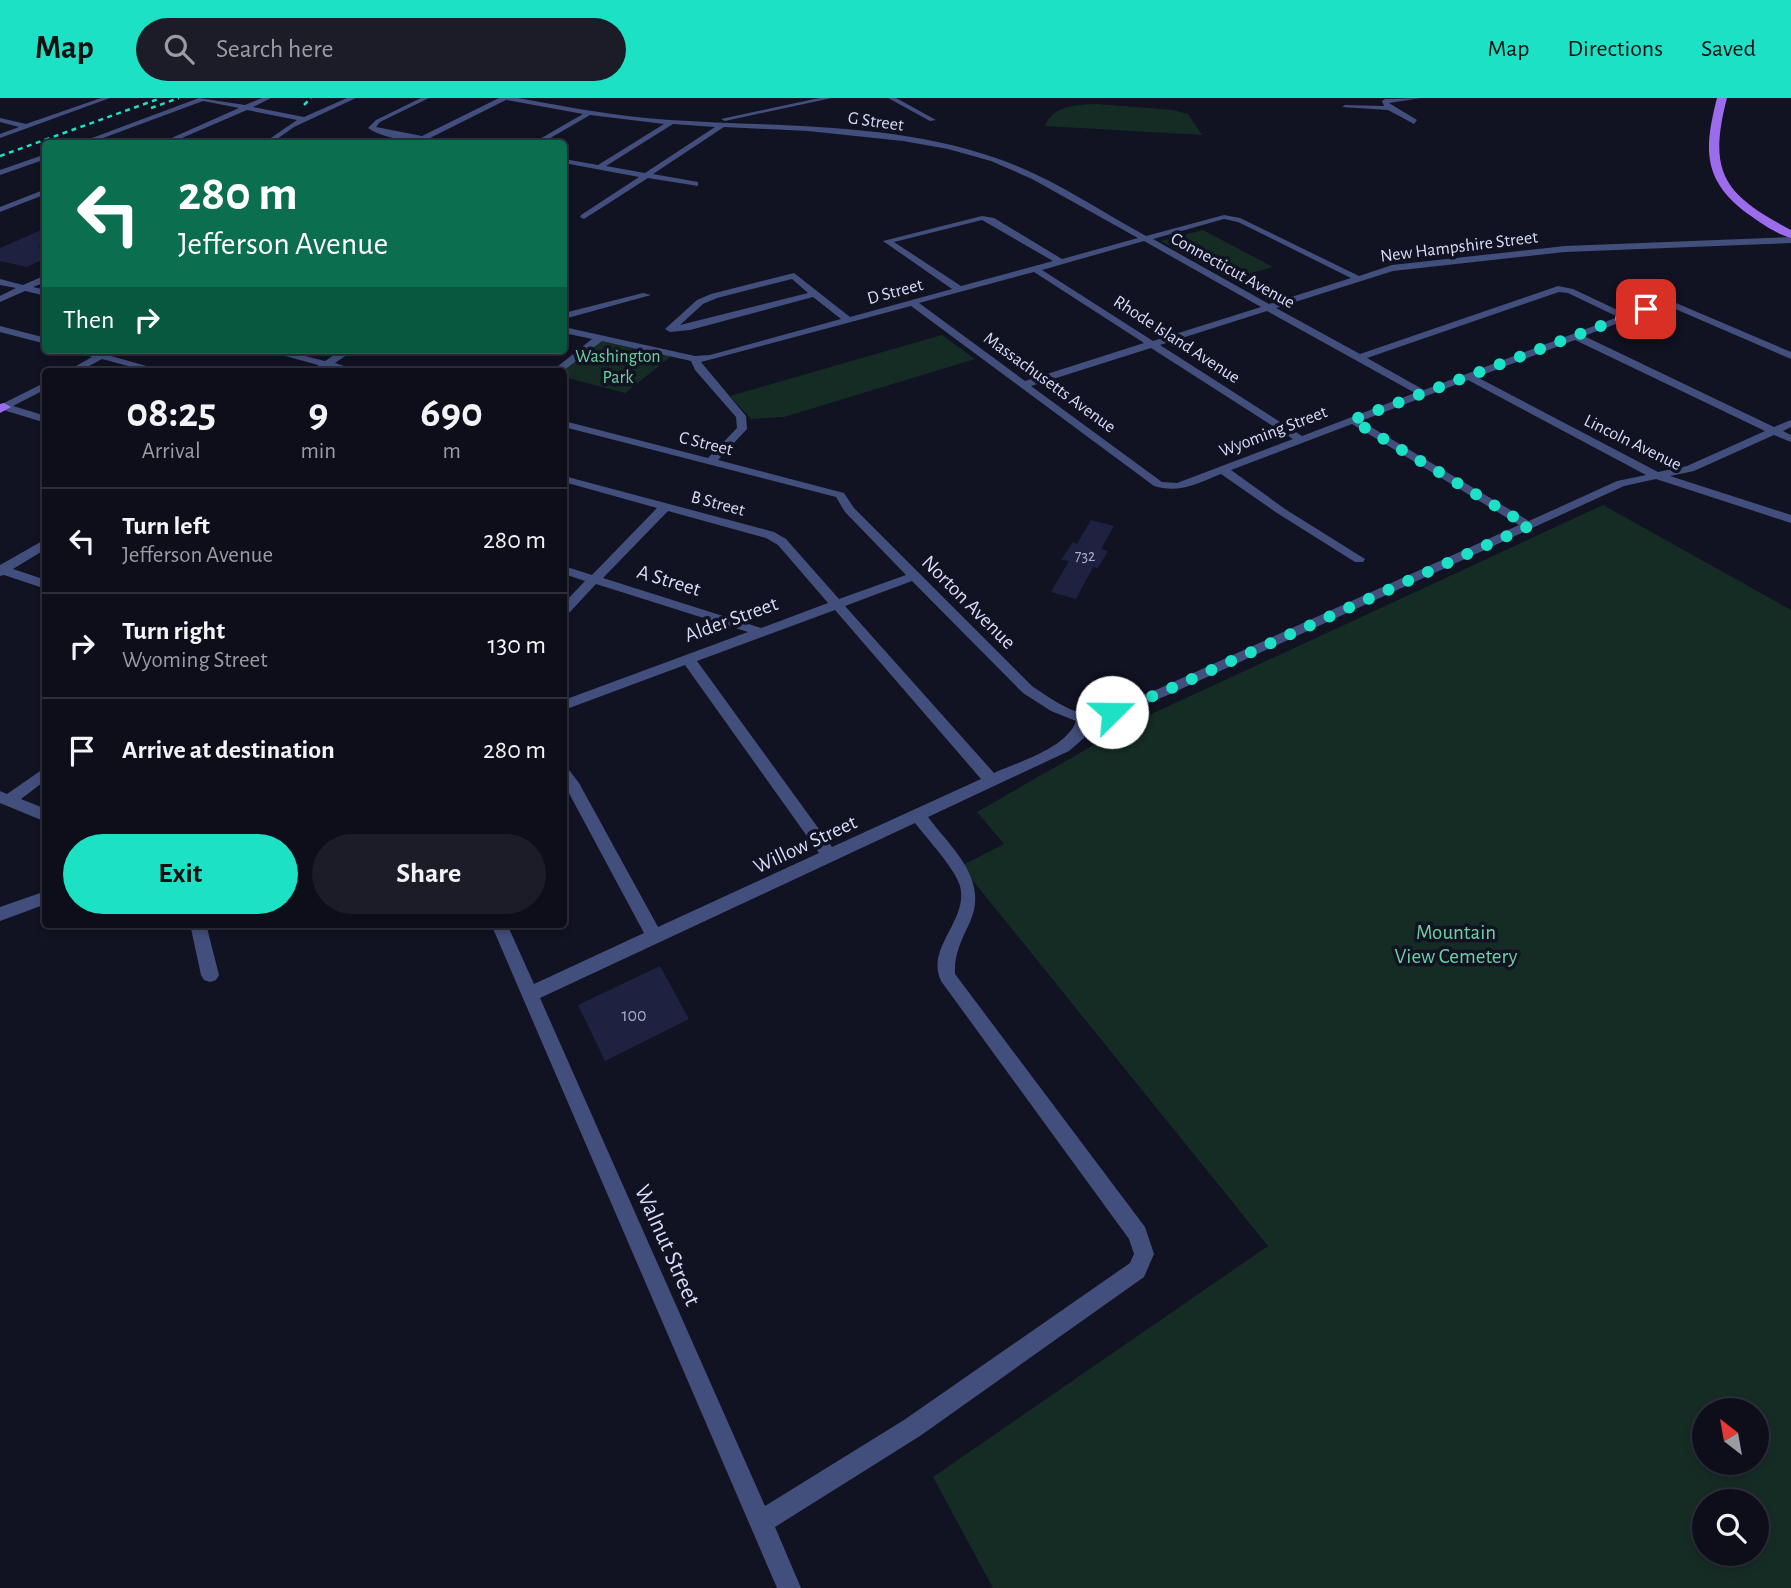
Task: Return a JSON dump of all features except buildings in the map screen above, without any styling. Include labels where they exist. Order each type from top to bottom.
[{"type":"main road","points":[[1722,98],[1715,132],[1714,163],[1730,191],[1753,211],[1791,237]]},
{"type":"street","points":[[0,136],[107,98]]},
{"type":"street","points":[[170,140],[268,98]]},
{"type":"street","points":[[271,140],[304,118],[353,98]]},
{"type":"street","points":[[426,98],[378,121],[372,128],[429,140]]},
{"type":"street","points":[[422,139],[506,98]]},
{"type":"street","name":"G Street","points":[[506,98],[589,113],[670,122],[863,134],[930,145],[993,160],[1029,174]]},
{"type":"street","points":[[704,124],[829,98]]},
{"type":"street","points":[[891,98],[932,120]]},
{"type":"street","points":[[1345,107],[1418,98]]},
{"type":"street","points":[[89,140],[203,99],[304,118]]},
{"type":"street","points":[[1385,102],[1414,122]]},
{"type":"street","points":[[541,140],[589,113]]},
{"type":"street","points":[[750,114],[753,123],[760,127]]},
{"type":"street","points":[[0,120],[27,127]]},
{"type":"street","points":[[597,168],[670,122]]},
{"type":"street","points":[[584,218],[722,125]]},
{"type":"street","points":[[0,173],[42,157]]},
{"type":"street","points":[[567,163],[695,184]]},
{"type":"street","name":"Connecticut Avenue","points":[[1029,174],[1422,393]]},
{"type":"street","points":[[0,210],[42,193]]},
{"type":"street","points":[[27,199],[42,203]]},
{"type":"street","name":"D Street","points":[[567,331],[600,338],[657,338],[695,359],[710,358],[1224,217],[1232,218],[1357,278]]},
{"type":"street","points":[[960,290],[887,241],[982,218],[991,220],[1061,262]]},
{"type":"street","name":"New Hampshire Street","points":[[1023,385],[1392,268],[1604,247],[1791,237]]},
{"type":"street","name":"Rhode Island Avenue","points":[[1035,269],[1300,439]]},
{"type":"street","points":[[657,338],[700,302],[794,276],[848,320]]},
{"type":"street","points":[[0,299],[42,280]]},
{"type":"street","points":[[0,282],[42,292]]},
{"type":"street","points":[[1359,358],[1558,289],[1570,291],[1626,317]]},
{"type":"street","points":[[657,338],[815,294]]},
{"type":"street","points":[[567,315],[646,295]]},
{"type":"street","name":"Wyoming Street","points":[[1168,487],[1179,486],[1666,302],[1791,356]]},
{"type":"street","name":"Massachusetts Avenue","points":[[913,303],[1158,484],[1168,487]]},
{"type":"street","points":[[0,329],[42,340]]},
{"type":"street","points":[[1575,336],[1791,439]]},
{"type":"street","points":[[562,368],[600,338]]},
{"type":"street","points":[[93,354],[147,368]]},
{"type":"street","points":[[286,354],[342,368]]},
{"type":"street","points":[[321,368],[343,354]]},
{"type":"street","points":[[78,368],[100,356]]},
{"type":"street","points":[[695,359],[699,368],[741,416],[744,423],[742,429],[710,462]]},
{"type":"street","name":"Lincoln Avenue","points":[[1468,376],[1657,476],[1791,519]]},
{"type":"street","points":[[1,408],[42,387]]},
{"type":"street","points":[[1,408],[42,418]]},
{"type":"street","points":[[1352,420],[1529,526]]},
{"type":"street","points":[[1084,719],[1112,712],[1163,692],[1621,483],[1690,469],[1791,423]]},
{"type":"street","name":"C Street","points":[[567,425],[840,495]]},
{"type":"street","points":[[1222,469],[1281,511],[1359,559]]},
{"type":"street","name":"B Street","points":[[567,480],[770,535],[782,542],[992,781]]},
{"type":"street","name":"Norton Avenue","points":[[840,495],[849,510],[1028,690],[1056,708],[1084,719]]},
{"type":"street","points":[[567,607],[666,507]]},
{"type":"street","points":[[1,570],[42,545]]},
{"type":"street","points":[[1,570],[42,583]]},
{"type":"street","name":"A Street","points":[[567,571],[761,632]]},
{"type":"street","name":"Alder Street","points":[[567,704],[914,576]]},
{"type":"street","points":[[688,659],[829,855]]},
{"type":"street","name":"Willow Street","points":[[530,994],[1064,747],[1079,734],[1084,719]]},
{"type":"street","points":[[4,799],[42,775]]},
{"type":"street","points":[[567,778],[654,936]]},
{"type":"street","points":[[4,799],[42,814]]},
{"type":"street","points":[[759,1523],[912,1428],[1137,1270],[1144,1254],[1138,1234],[947,976],[944,965],[968,903],[968,886],[918,815]]},
{"type":"street","points":[[0,914],[42,898]]},
{"type":"street","points":[[199,928],[210,975]]},
{"type":"street","name":"Walnut Street","points":[[501,928],[789,1588]]},
{"type":"green space","points":[[1097,104],[1173,110],[1188,114],[1202,135],[1045,126],[1059,110]]},
{"type":"green space","points":[[1203,230],[1273,267],[1230,279],[1161,241]]},
{"type":"green space","points":[[942,335],[975,359],[784,417],[751,419],[730,396]]},
{"type":"green space","name":"Washington Park","points":[[600,338],[674,354],[625,393],[567,378],[567,368],[561,368]]},
{"type":"green space","name":"Mountain View Cemetery","points":[[1603,505],[1791,610],[1791,1588],[993,1588],[933,1477],[1268,1246],[961,866],[1004,844],[977,812],[1132,723]]},
{"type":"railway","points":[[44,140],[161,98]]},
{"type":"railway","points":[[151,108],[179,98]]},
{"type":"railway","points":[[304,105],[311,98]]},
{"type":"railway","points":[[0,156],[42,141]]},
{"type":"route","points":[[1112,712],[1163,692],[1529,526],[1352,420],[1646,309]]}]
